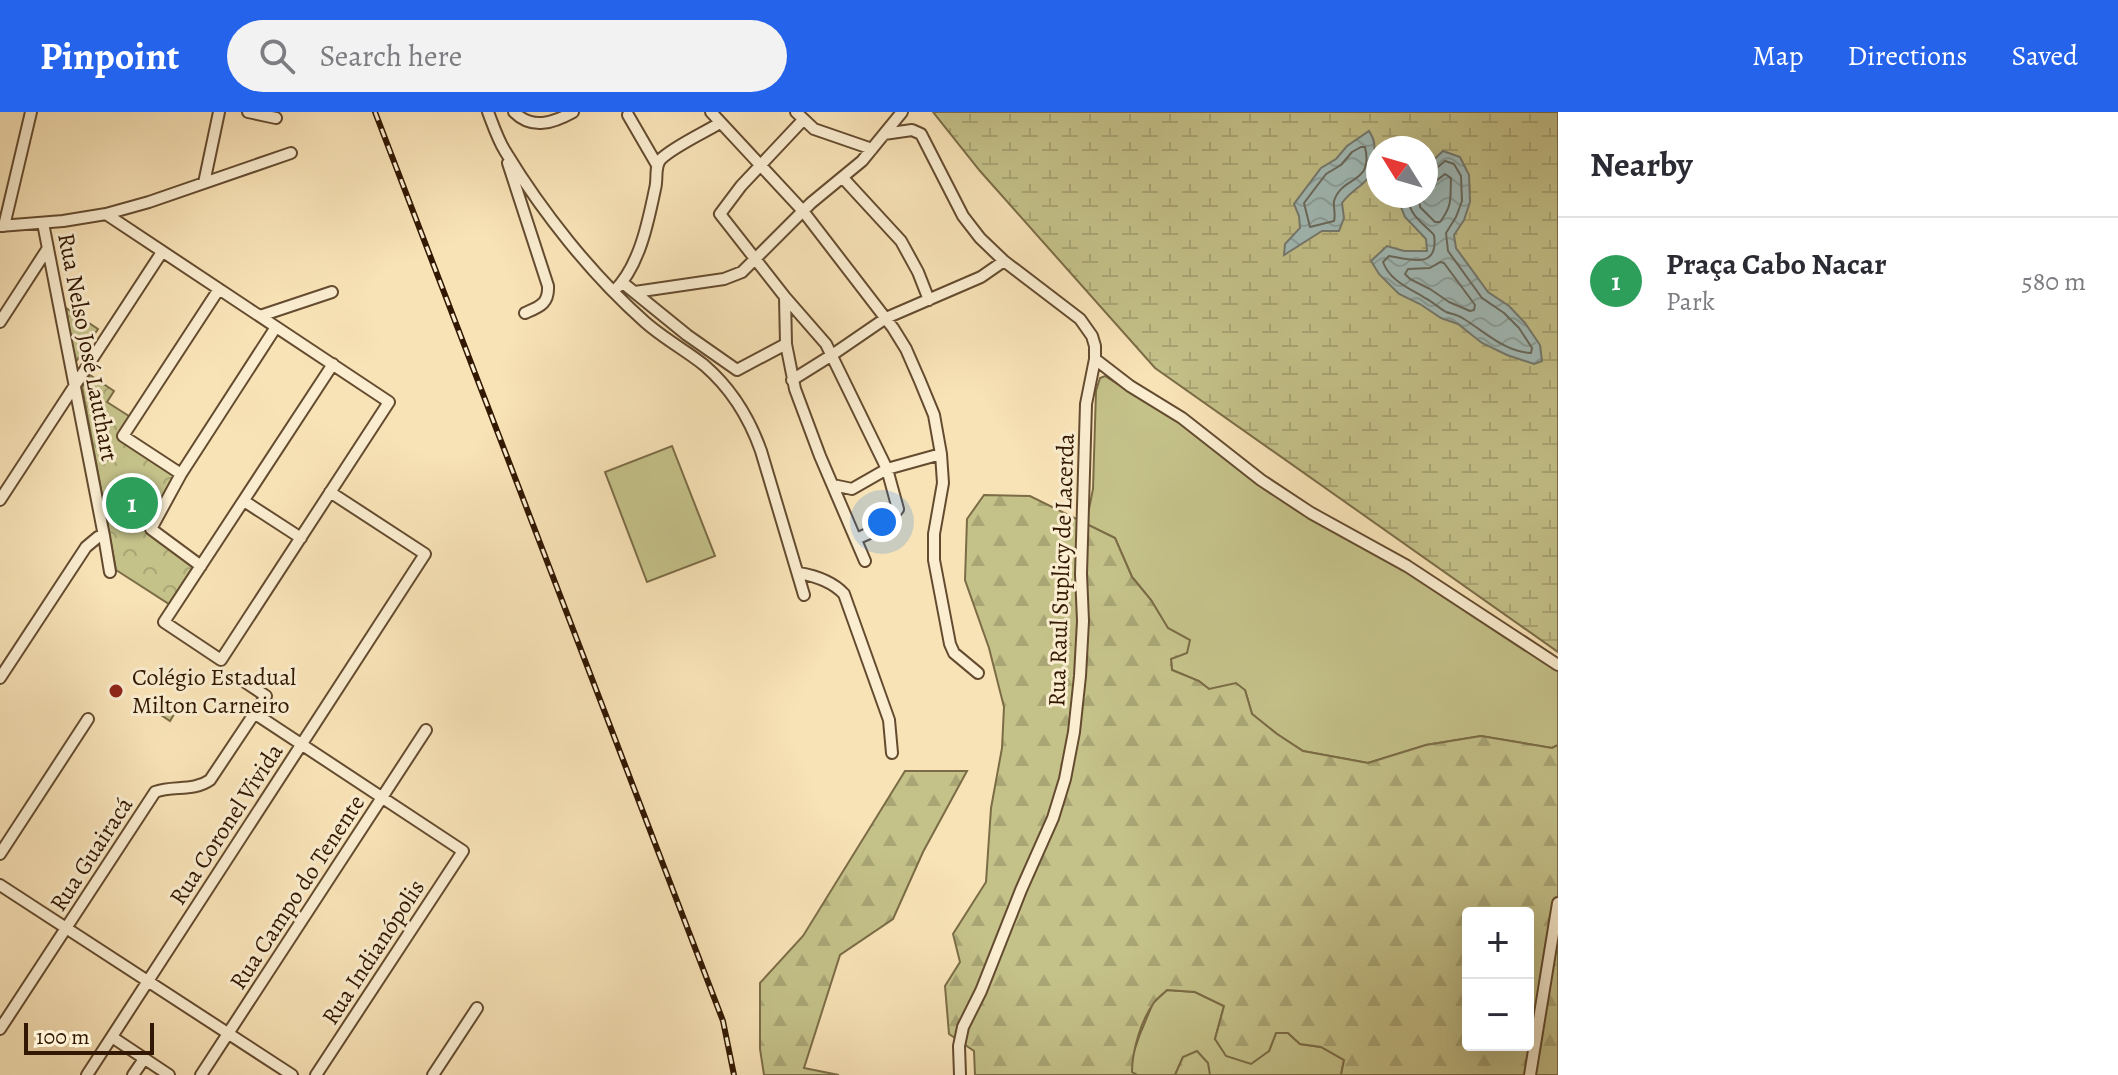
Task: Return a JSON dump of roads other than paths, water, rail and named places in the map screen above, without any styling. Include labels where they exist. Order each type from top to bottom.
[{"type":"street","points":[[31,112],[2,226],[106,214],[291,153]]},
{"type":"street","points":[[204,183],[219,112]]},
{"type":"street","points":[[248,112],[276,118]]},
{"type":"street","points":[[488,112],[548,286],[548,298],[544,303],[525,313]]},
{"type":"street","points":[[514,112],[524,121],[544,124],[573,112]]},
{"type":"street","points":[[711,112],[803,211],[886,318],[906,349],[934,415],[941,454],[943,483],[933,541],[935,571],[950,644],[954,653],[978,673]]},
{"type":"street","points":[[635,292],[731,277],[742,272],[872,149],[902,112]]},
{"type":"street","points":[[614,291],[623,283],[637,257],[656,187],[657,165],[628,115]]},
{"type":"street","points":[[856,539],[883,527],[898,509],[887,469],[821,337],[785,297],[720,214],[800,116],[822,133],[872,149]]},
{"type":"street","points":[[657,165],[668,154],[720,123]]},
{"type":"street","points":[[884,134],[912,130],[921,134],[963,216],[980,238],[1004,261],[1080,319],[1092,336],[1095,359],[1130,386],[1182,418],[1272,488],[1407,566],[1558,665]]},
{"type":"street","points":[[503,149],[561,231],[614,291],[646,323],[709,370],[738,401],[761,451],[804,595]]},
{"type":"street","points":[[843,178],[901,241],[929,300]]},
{"type":"street","points":[[106,214],[162,252],[333,364],[389,402],[221,660],[164,622],[333,364]]},
{"type":"street","name":"Rua Nelso José Lauthart","points":[[43,223],[110,572]]},
{"type":"street","points":[[0,322],[48,248]]},
{"type":"street","points":[[0,500],[162,252]]},
{"type":"street","points":[[792,380],[886,318],[981,277],[1004,261]]},
{"type":"street","points":[[623,283],[687,335],[737,370],[786,344]]},
{"type":"street","points":[[181,474],[123,436],[219,289]]},
{"type":"street","points":[[260,316],[332,292]]},
{"type":"street","points":[[785,297],[786,344],[792,380],[865,561]]},
{"type":"street","points":[[201,566],[151,529],[181,474],[276,327]]},
{"type":"street","name":"Rua Raul Suplicy de Lacerda","points":[[960,1075],[958,1057],[961,1037],[971,1024],[975,1004],[1053,818],[1065,779],[1074,732],[1083,621],[1081,574],[1086,404],[1095,359]]},
{"type":"street","points":[[833,485],[852,489],[887,469],[941,454]]},
{"type":"street","name":"Rua Coronel Vivida","points":[[87,1075],[425,554],[330,492]]},
{"type":"street","points":[[244,501],[301,538]]},
{"type":"street","points":[[0,678],[86,547],[104,536]]},
{"type":"street","points":[[799,573],[830,582],[844,594],[889,720],[892,753]]},
{"type":"street","name":"Rua Guairacá","points":[[0,1029],[155,792],[189,788],[207,782],[266,696],[245,682]]},
{"type":"street","points":[[254,713],[382,797]]},
{"type":"street","points":[[0,854],[88,719]]},
{"type":"street","name":"Rua Campo do Tenente","points":[[201,1075],[426,730]]},
{"type":"street","name":"Rua Indianópolis","points":[[316,1075],[463,851],[382,797]]},
{"type":"street","points":[[0,885],[292,1075]]},
{"type":"street","points":[[1530,1075],[1558,903]]},
{"type":"street","points":[[433,1075],[477,1008]]},
{"type":"street","points":[[112,1037],[169,1075]]},
{"type":"street","points":[[133,1075],[144,1059]]},
{"type":"water","points":[[1369,131],[1372,136],[1366,136],[1366,180],[1342,203],[1344,218],[1339,231],[1322,231],[1284,255],[1285,244],[1300,228],[1294,204],[1321,168],[1336,159],[1347,146]]},
{"type":"water","points":[[1443,151],[1460,157],[1469,175],[1470,202],[1464,220],[1454,235],[1456,248],[1488,292],[1509,306],[1525,323],[1540,345],[1542,361],[1534,364],[1482,343],[1458,324],[1399,294],[1371,261],[1387,246],[1404,251],[1427,251],[1426,239],[1405,217],[1401,208],[1438,208],[1438,156]]},
{"type":"railway","points":[[375,112],[723,1021],[734,1075]]},
{"type":"place","name":"Praça Cabo Nacar","points":[[132,503]]},
{"type":"place","name":"Colégio Estadual Milton Carneiro","points":[[116,691]]}]
